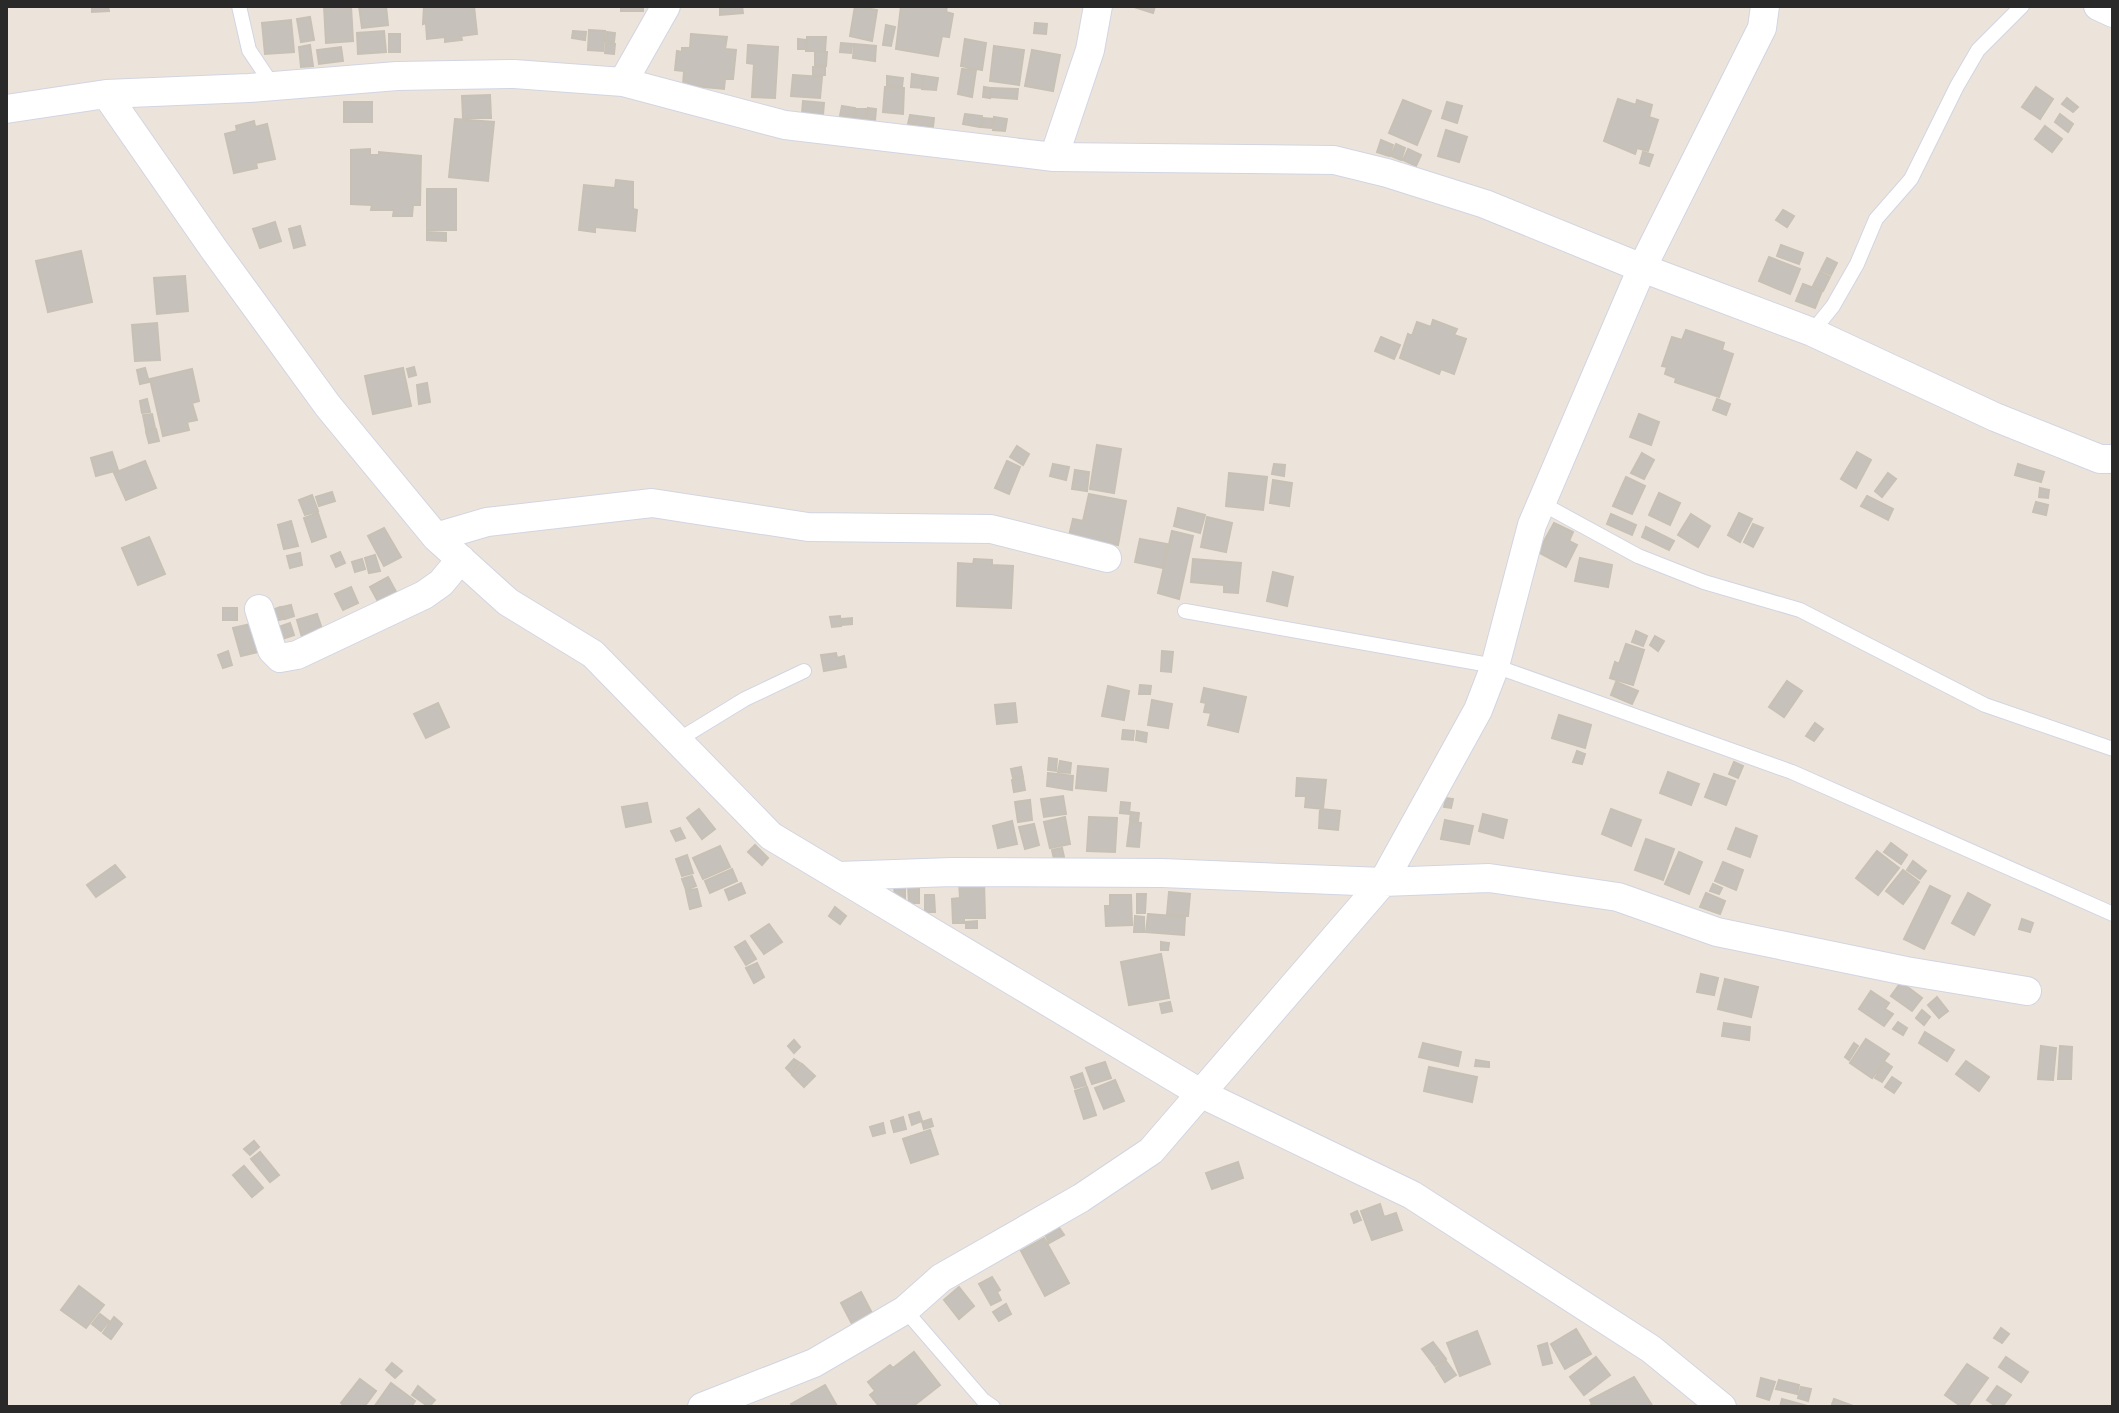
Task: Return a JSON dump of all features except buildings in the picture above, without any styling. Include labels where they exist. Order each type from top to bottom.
[{"type":"street","points":[[623,82],[666,6]]},
{"type":"street","points":[[1054,157],[1090,50],[1098,6]]},
{"type":"street","points":[[702,1407],[814,1363],[905,1310],[941,1278],[1081,1198],[1151,1151],[1383,882],[1478,710],[1495,666],[1532,525],[1642,268],[1762,28],[1765,6]]},
{"type":"street","points":[[2098,6],[2113,13]]},
{"type":"street","points":[[6,109],[106,94],[274,86],[412,75],[514,74],[623,82],[785,125],[1054,157],[1334,160],[1485,204],[1812,332],[1995,417],[2100,459],[2113,459]]},
{"type":"street","points":[[106,94],[328,406],[436,537],[508,602],[593,654],[771,836],[1202,1094],[1412,1195],[1651,1349],[1722,1407]]},
{"type":"street","points":[[436,537],[487,522],[652,503],[808,527],[991,529],[1107,558]]},
{"type":"street","points":[[259,609],[272,650],[280,658],[297,655],[424,595],[441,583],[461,559]]},
{"type":"street","points":[[838,876],[952,872],[1162,873],[1383,882],[1489,878],[1618,897],[1717,932],[1906,971],[2027,991]]},
{"type":"lane","points":[[239,6],[249,50],[274,86]]},
{"type":"lane","points":[[1812,332],[1833,306],[1857,264],[1876,219],[1911,179],[1978,50],[2022,6]]},
{"type":"lane","points":[[1541,503],[1638,556],[1704,582],[1800,610],[1985,705],[2113,749]]},
{"type":"lane","points":[[1185,611],[1495,666],[1792,772],[2113,914]]},
{"type":"lane","points":[[678,740],[745,699],[804,671]]},
{"type":"lane","points":[[905,1310],[983,1400],[993,1407]]}]
